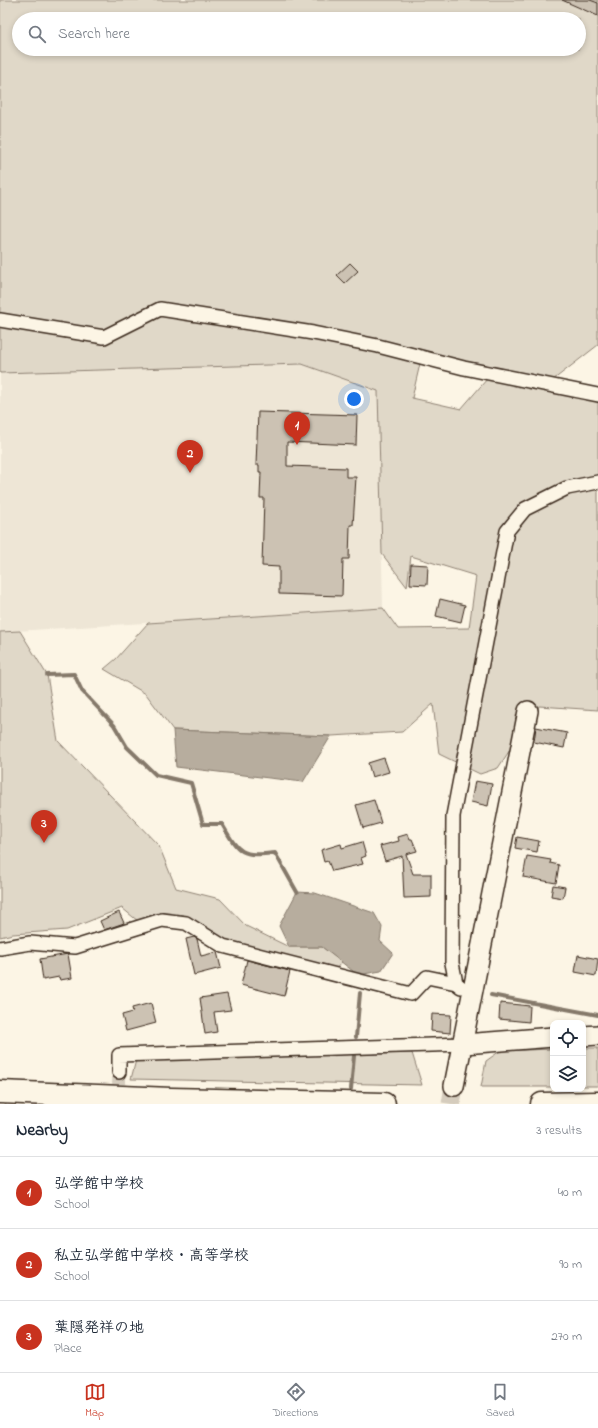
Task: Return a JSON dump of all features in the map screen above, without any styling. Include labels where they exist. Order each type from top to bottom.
[{"type":"highway","points":[[0,1092],[171,1099],[384,1104]]},
{"type":"highway","points":[[542,1104],[598,1103]]},
{"type":"street","points":[[0,320],[104,337],[160,309],[313,332],[378,346],[464,368],[598,395]]},
{"type":"street","points":[[456,983],[452,963],[453,816],[507,531],[525,509],[567,488],[598,482]]},
{"type":"street","points":[[454,1086],[464,1044],[528,711]]},
{"type":"street","points":[[0,948],[30,943],[75,947],[162,920],[186,923],[223,946],[411,994],[427,978],[456,983],[473,997]]},
{"type":"street","points":[[586,1036],[598,1035]]},
{"type":"street","points":[[119,1072],[119,1055],[464,1044],[550,1037]]},
{"type":"shaded area","points":[[0,0],[598,0],[598,345],[553,380],[598,389],[598,710],[539,706],[498,768],[480,774],[439,754],[433,704],[402,732],[331,736],[173,730],[146,694],[104,669],[116,659],[148,623],[383,608],[398,629],[469,628],[476,576],[411,556],[407,587],[382,554],[378,391],[302,364],[0,373]],"holes":[[[423,351],[494,371],[461,409],[412,398]]]},
{"type":"shaded area","points":[[302,364],[378,391],[383,608],[0,632],[0,373]]},
{"type":"shaded area","points":[[20,631],[47,675],[58,741],[159,846],[176,888],[220,899],[246,926],[289,947],[322,947],[342,962],[331,974],[223,946],[186,923],[144,926],[122,908],[67,930],[13,934],[0,937],[0,632]]},
{"type":"shaded area","points":[[173,730],[331,736],[303,782],[176,767]]},
{"type":"shaded area","points":[[297,892],[315,893],[374,913],[382,927],[380,941],[393,953],[381,971],[358,975],[322,947],[289,947],[279,926]]},
{"type":"shaded area","points":[[586,1048],[598,1048],[598,1086],[586,1086]]},
{"type":"shaded area","points":[[550,1049],[550,1087],[481,1087],[486,1061],[500,1051]]},
{"type":"shaded area","points":[[412,1053],[422,1085],[131,1079],[136,1060]]},
{"type":"building","points":[[562,0],[590,0],[598,3],[598,16]]},
{"type":"building","points":[[350,263],[358,271],[345,283],[337,275]]},
{"type":"building","points":[[258,412],[357,415],[356,445],[287,442],[287,466],[346,468],[346,477],[356,477],[353,525],[350,525],[349,559],[343,559],[342,596],[279,594],[279,567],[262,566],[264,498],[260,498],[261,472],[259,472],[259,465],[256,465]]},
{"type":"building","points":[[411,564],[428,565],[427,585],[410,584]]},
{"type":"building","points":[[440,599],[465,605],[461,622],[436,616]]},
{"type":"building","points":[[536,727],[567,733],[564,748],[534,742]]},
{"type":"building","points":[[384,758],[389,772],[372,777],[368,763]]},
{"type":"building","points":[[475,781],[492,784],[488,806],[471,802]]},
{"type":"building","points":[[374,800],[381,823],[363,828],[356,805]]},
{"type":"building","points":[[408,834],[417,851],[406,854],[413,874],[431,874],[431,897],[404,898],[402,856],[385,861],[380,846],[399,841],[398,837]]},
{"type":"building","points":[[517,837],[539,841],[537,852],[515,848]]},
{"type":"building","points":[[362,842],[366,856],[361,858],[363,864],[332,871],[328,861],[324,862],[321,850],[341,844],[342,848]]},
{"type":"building","points":[[527,856],[551,860],[550,863],[559,865],[556,883],[523,877]]},
{"type":"building","points":[[553,885],[565,887],[563,898],[551,896]]},
{"type":"building","points":[[119,912],[124,923],[104,930],[100,921]]},
{"type":"building","points":[[194,937],[197,939],[201,956],[217,952],[221,968],[194,975],[186,939]]},
{"type":"building","points":[[68,954],[72,978],[60,980],[59,977],[43,980],[40,959]]},
{"type":"building","points":[[578,955],[598,959],[596,976],[575,972]]},
{"type":"building","points":[[247,960],[290,971],[284,996],[241,985]]},
{"type":"building","points":[[227,994],[231,1010],[214,1012],[217,1032],[205,1034],[200,998]]},
{"type":"building","points":[[151,1003],[156,1023],[126,1031],[122,1015],[133,1012],[132,1008]]},
{"type":"building","points":[[500,1003],[530,1006],[529,1022],[499,1019]]},
{"type":"building","points":[[432,1014],[451,1015],[450,1033],[431,1031]]},
{"type":"waterway","points":[[47,675],[74,674],[82,691],[114,725],[127,747],[156,775],[191,783],[203,824],[222,824],[237,847],[242,851],[254,854],[275,853],[297,892]]},
{"type":"waterway","points":[[356,1037],[360,993]]},
{"type":"waterway","points":[[491,995],[598,1015]]},
{"type":"waterway","points":[[351,1089],[354,1056]]},
{"type":"tunnel","points":[[118,1103],[119,1072]]},
{"type":"tunnel","points":[[451,1104],[454,1086]]},
{"type":"place","name":"弘学館中学校","points":[[297,445]]},
{"type":"place","name":"私立弘学館中学校・高等学校","points":[[190,473]]},
{"type":"place","name":"葉隠発祥の地","points":[[44,843]]}]
